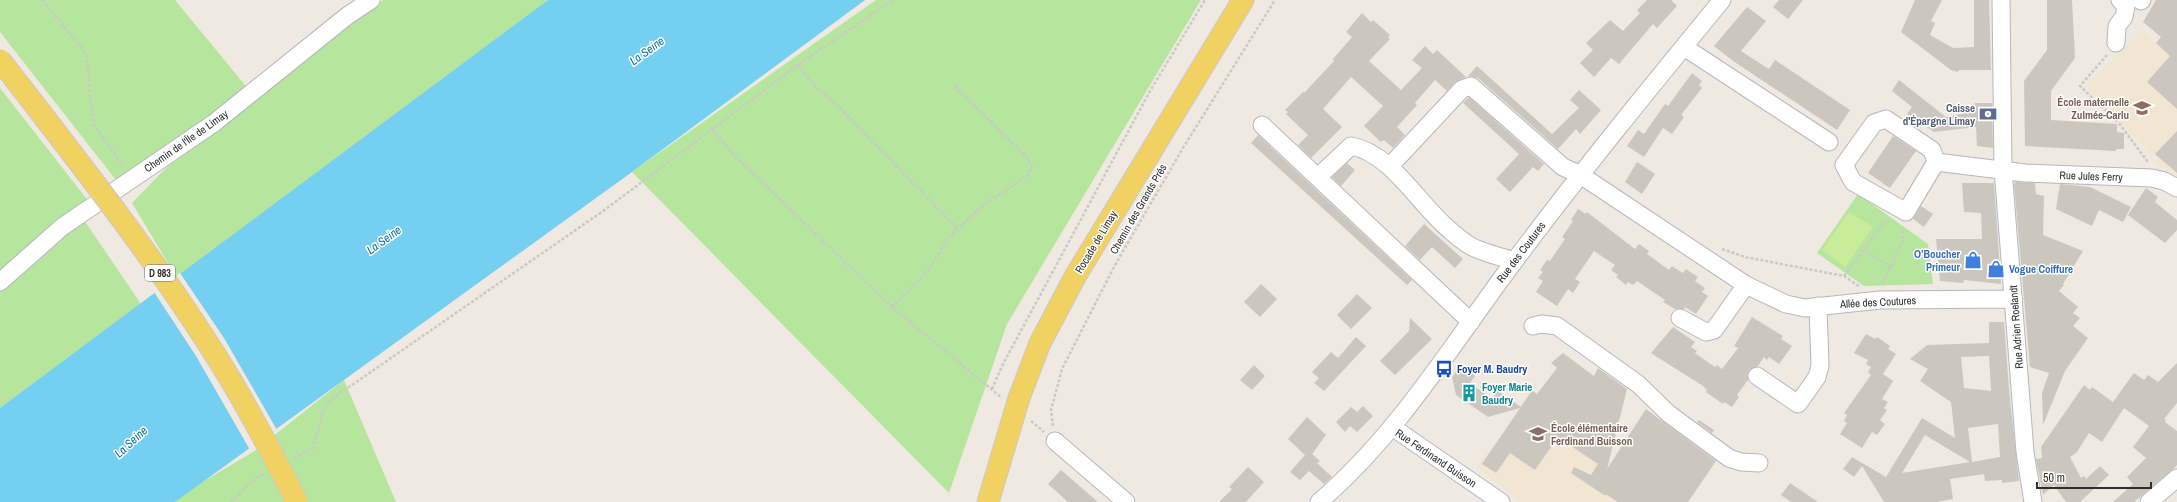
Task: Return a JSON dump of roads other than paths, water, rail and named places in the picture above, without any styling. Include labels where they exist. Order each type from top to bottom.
[{"type":"main road","name":"Rocade de Limay","points":[[988,502],[1019,398],[1040,343],[1076,275],[1243,0]]},
{"type":"main road","name":"D 983","points":[[0,60],[114,207],[171,289],[216,357],[272,452],[297,502]]},
{"type":"street","name":"Chemin de l'Île de Limay","points":[[0,282],[62,227],[214,123],[347,16],[371,0]]},
{"type":"street","name":"Rue des Coutures","points":[[1319,502],[1340,484],[1392,427],[1580,174],[1722,0]]},
{"type":"street","name":"Rue Adrien Roelandt","points":[[2001,0],[2004,169],[2025,452],[2033,502]]},
{"type":"street","points":[[2116,42],[2116,26],[2124,17],[2126,6],[2120,0]]},
{"type":"street","points":[[1684,47],[1829,142]]},
{"type":"street","name":"Allée des Coutures","points":[[1390,166],[1462,89],[1471,86],[1563,167],[1580,174],[1746,285],[1786,304],[1805,308],[1880,300],[2014,299]]},
{"type":"street","points":[[1886,119],[1932,150],[1936,162],[1901,214],[1853,182],[1844,166],[1874,123],[1886,119]]},
{"type":"street","points":[[1262,125],[1471,322]]},
{"type":"street","points":[[1318,177],[1352,146],[1364,148],[1390,166],[1420,202],[1451,231],[1476,249],[1514,261]]},
{"type":"street","name":"Rue Jules Ferry","points":[[1936,162],[2004,169],[2025,173],[2152,178],[2170,184]]},
{"type":"street","points":[[1680,318],[1706,332],[1714,330],[1746,285]]},
{"type":"street","points":[[1757,376],[1798,404],[1816,377],[1820,366],[1818,306]]},
{"type":"street","points":[[1533,326],[1542,324],[1557,326],[1638,384],[1669,414],[1729,458],[1741,462],[1759,463]]},
{"type":"street","name":"Rue Ferdinand Buisson","points":[[1392,427],[1501,502]]},
{"type":"street","points":[[1055,441],[1126,502]]},
{"type":"street","points":[[2149,502],[2177,478]]},
{"type":"water","name":"La Seine","points":[[548,0],[865,0],[632,172],[175,502],[0,502],[0,408]]},
{"type":"place","name":"École maternelle Zulmée-Carlu","points":[[2142,108]]},
{"type":"place","name":"Caisse d'Épargne Limay","points":[[1988,114]]},
{"type":"place","name":"O’Boucher Primeur","points":[[1973,260]]},
{"type":"place","name":"Vogue Coiffure","points":[[1996,269]]},
{"type":"place","name":"Foyer M. Baudry","points":[[1444,369]]},
{"type":"place","name":"Foyer Marie Baudry","points":[[1469,393]]},
{"type":"place","name":"École élémentaire Ferdinand Buisson","points":[[1538,434]]}]
